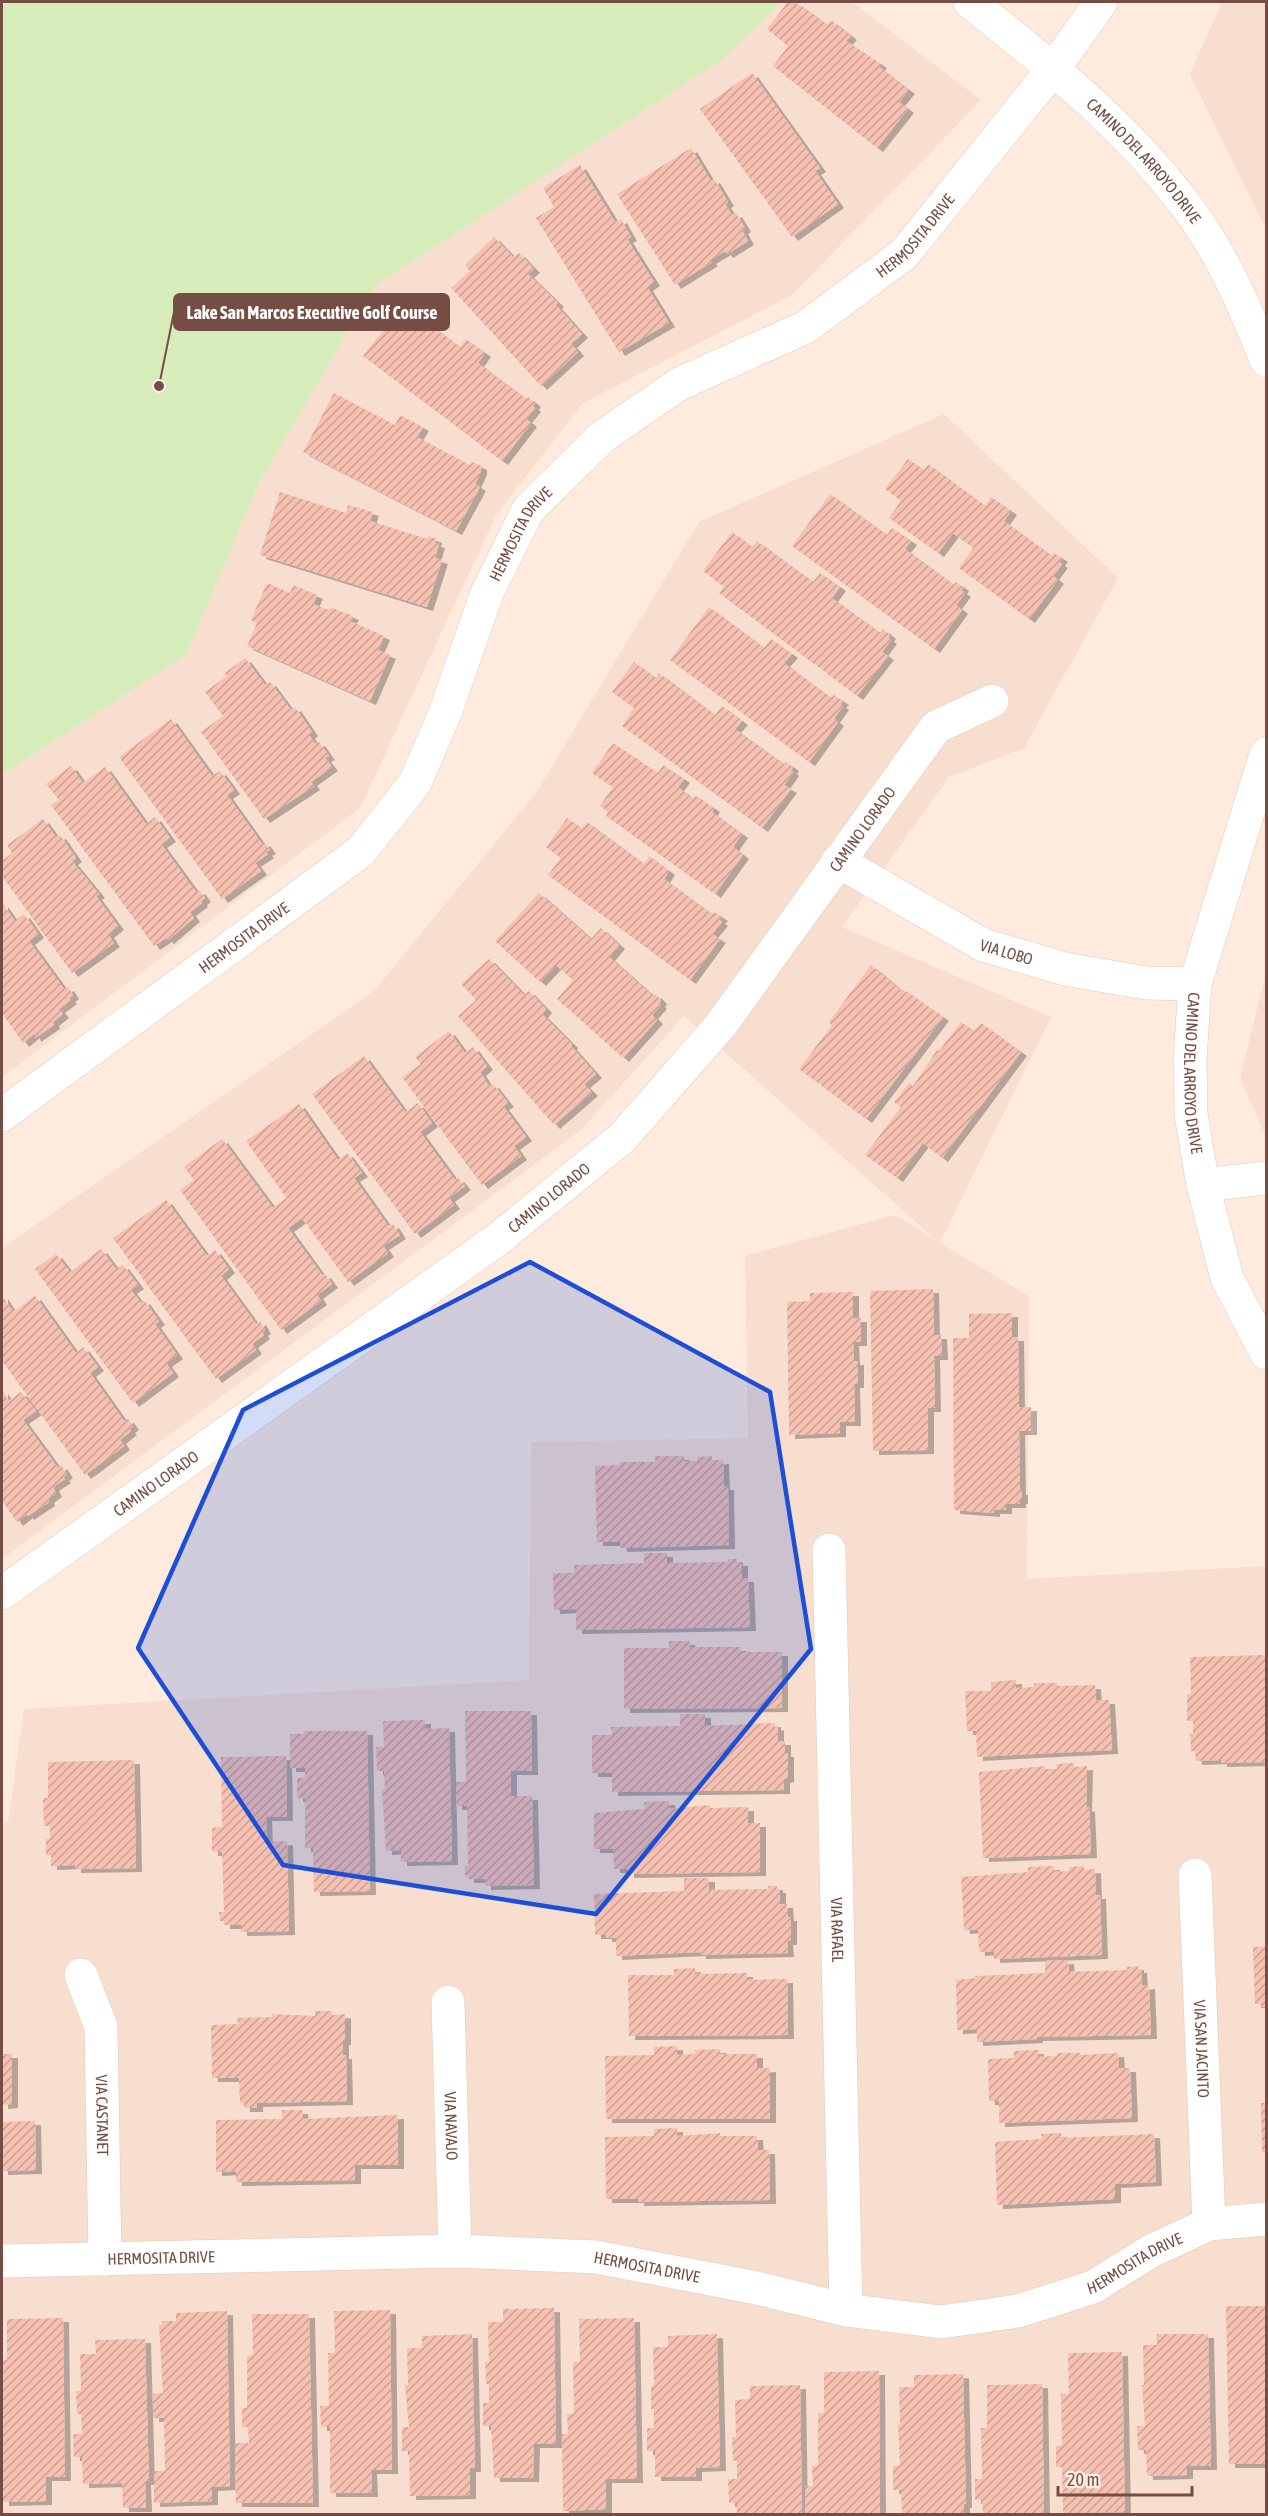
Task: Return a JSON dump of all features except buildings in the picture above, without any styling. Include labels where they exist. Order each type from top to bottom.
[{"type":"street","name":"CAMINO DEL ARROYO DRIVE","points":[[970,2],[1054,68],[1125,134],[1188,208],[1233,282],[1266,360]]},
{"type":"street","name":"HERMOSITA DRIVE","points":[[2,1115],[360,852],[415,783],[445,713],[487,593],[528,510],[602,438],[679,384],[806,327],[904,254],[1054,68],[1101,2]]},
{"type":"street","name":"CAMINO LORADO","points":[[2,1593],[498,1239],[622,1138],[720,1026],[936,727],[992,701]]},
{"type":"street","name":"CAMINO DEL ARROYO DRIVE","points":[[1266,754],[1195,984],[1190,1060],[1191,1114],[1203,1185],[1227,1278],[1266,1353]]},
{"type":"street","name":"VIA LOBO","points":[[838,861],[983,945],[1065,969],[1146,982],[1195,984]]},
{"type":"street","points":[[1203,1185],[1266,1178]]},
{"type":"street","name":"VIA RAFAEL","points":[[829,1550],[846,2310]]},
{"type":"street","name":"VIA SAN JACINTO","points":[[1195,1875],[1209,2224]]},
{"type":"street","name":"VIA CASTANET","points":[[81,1975],[101,2027],[105,2259]]},
{"type":"street","name":"VIA NAVAJO","points":[[448,2002],[455,2251]]},
{"type":"street","name":"HERMOSITA DRIVE","points":[[2,2261],[455,2251],[596,2257],[757,2288],[846,2310],[941,2322],[1018,2311],[1093,2287],[1151,2251],[1209,2224],[1266,2219]]},
{"type":"highlighted area","points":[[530,1262],[770,1392],[811,1649],[596,1914],[283,1865],[138,1648],[243,1410]]},
{"type":"shaded area","points":[[782,2],[852,2],[981,100],[792,295],[583,403],[496,515],[360,808],[2,1077],[2,775],[187,654],[258,485],[375,286],[723,59]]},
{"type":"shaded area","points":[[1222,2],[1266,2],[1266,230],[1190,74]]},
{"type":"shaded area","points":[[944,414],[1118,578],[1024,748],[949,777],[842,927],[1051,1017],[940,1243],[1029,1296],[1027,1579],[1266,1566],[1266,2514],[2,2514],[2,1823],[8,1823],[24,1709],[529,1680],[531,1442],[748,1438],[745,1256],[895,1215],[936,1240],[684,1016],[581,1130],[2,1559],[2,1248],[373,992],[536,793],[699,522]]},
{"type":"shaded area","points":[[1266,973],[1266,1137],[1240,1078]]},
{"type":"green space","points":[[2,2],[782,2],[723,59],[375,286],[258,485],[187,654],[2,775]]},
{"type":"place","name":"Lake San Marcos Executive Golf Course","points":[[159,386]]}]
